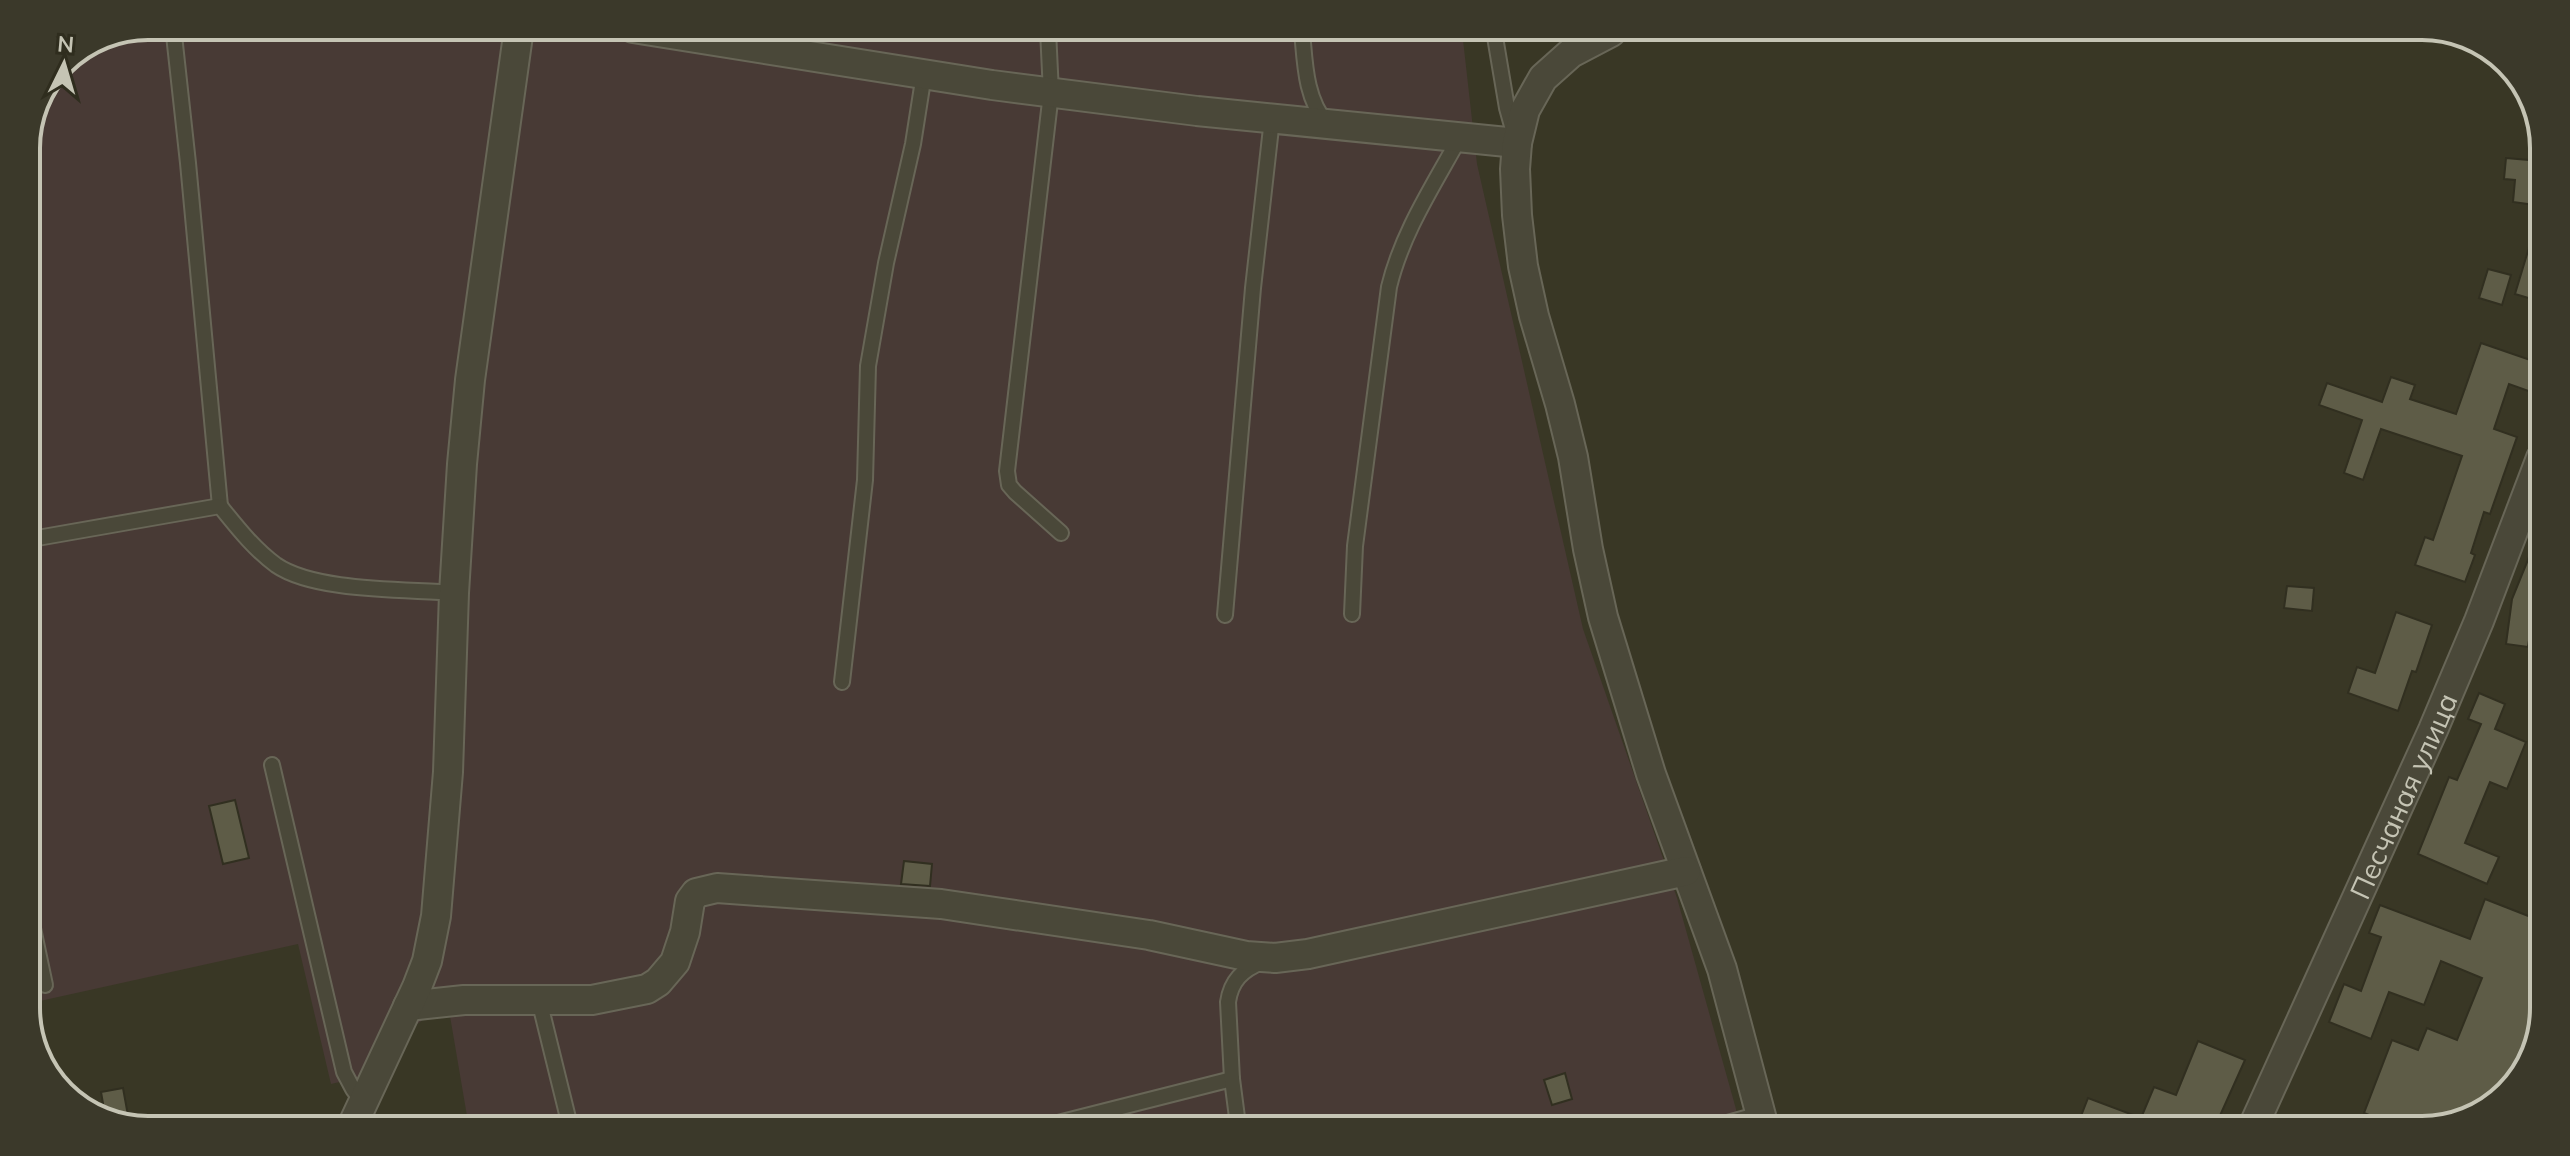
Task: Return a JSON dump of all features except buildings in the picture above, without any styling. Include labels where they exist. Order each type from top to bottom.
[{"type":"street","points":[[358,1111],[427,961],[436,916],[448,772],[454,593],[470,380],[517,40]]},
{"type":"street","points":[[774,40],[924,74],[1051,93],[1517,143]]},
{"type":"street","points":[[1596,40],[1571,53],[1543,78],[1525,110],[1515,169],[1523,266],[1567,430],[1603,617],[1646,761],[1722,969],[1761,1116]]},
{"type":"street","name":"Песчаная улица","points":[[2258,1116],[2433,730],[2530,487]]},
{"type":"street","points":[[408,1006],[464,1000],[613,998],[647,989],[658,982],[675,962],[690,901],[696,893],[717,888],[941,904],[1149,935],[1246,956],[1275,958],[1308,954],[1686,871]]},
{"type":"lane","points":[[175,40],[220,506],[259,550],[299,577],[328,584],[454,593]]},
{"type":"lane","points":[[1048,40],[1051,93],[1007,471],[1009,485],[1015,492],[1061,533]]},
{"type":"lane","points":[[1303,40],[1312,100],[1327,124]]},
{"type":"lane","points":[[1496,40],[1507,108],[1517,143]]},
{"type":"lane","points":[[1571,53],[1583,40]]},
{"type":"lane","points":[[842,682],[865,480],[870,352],[913,144],[924,74]]},
{"type":"lane","points":[[1225,615],[1253,288],[1272,119]]},
{"type":"lane","points":[[1352,614],[1355,546],[1389,287],[1407,233],[1460,137]]},
{"type":"lane","points":[[40,538],[220,506]]},
{"type":"lane","points":[[272,765],[344,1072],[353,1089],[358,1111]]},
{"type":"lane","points":[[1237,1116],[1228,1010],[1230,990],[1247,968],[1275,958]]},
{"type":"lane","points":[[40,961],[45,985]]},
{"type":"lane","points":[[539,1000],[568,1116]]},
{"type":"lane","points":[[1086,1116],[1232,1079]]},
{"type":"shaded area","points":[[148,40],[1463,40],[1477,164],[1583,629],[1677,898],[1738,1116],[467,1116],[450,1016],[428,1016],[408,1031],[382,1072],[331,1084],[298,944],[40,1001],[40,141],[48,106],[58,88],[88,58],[106,48]]}]
